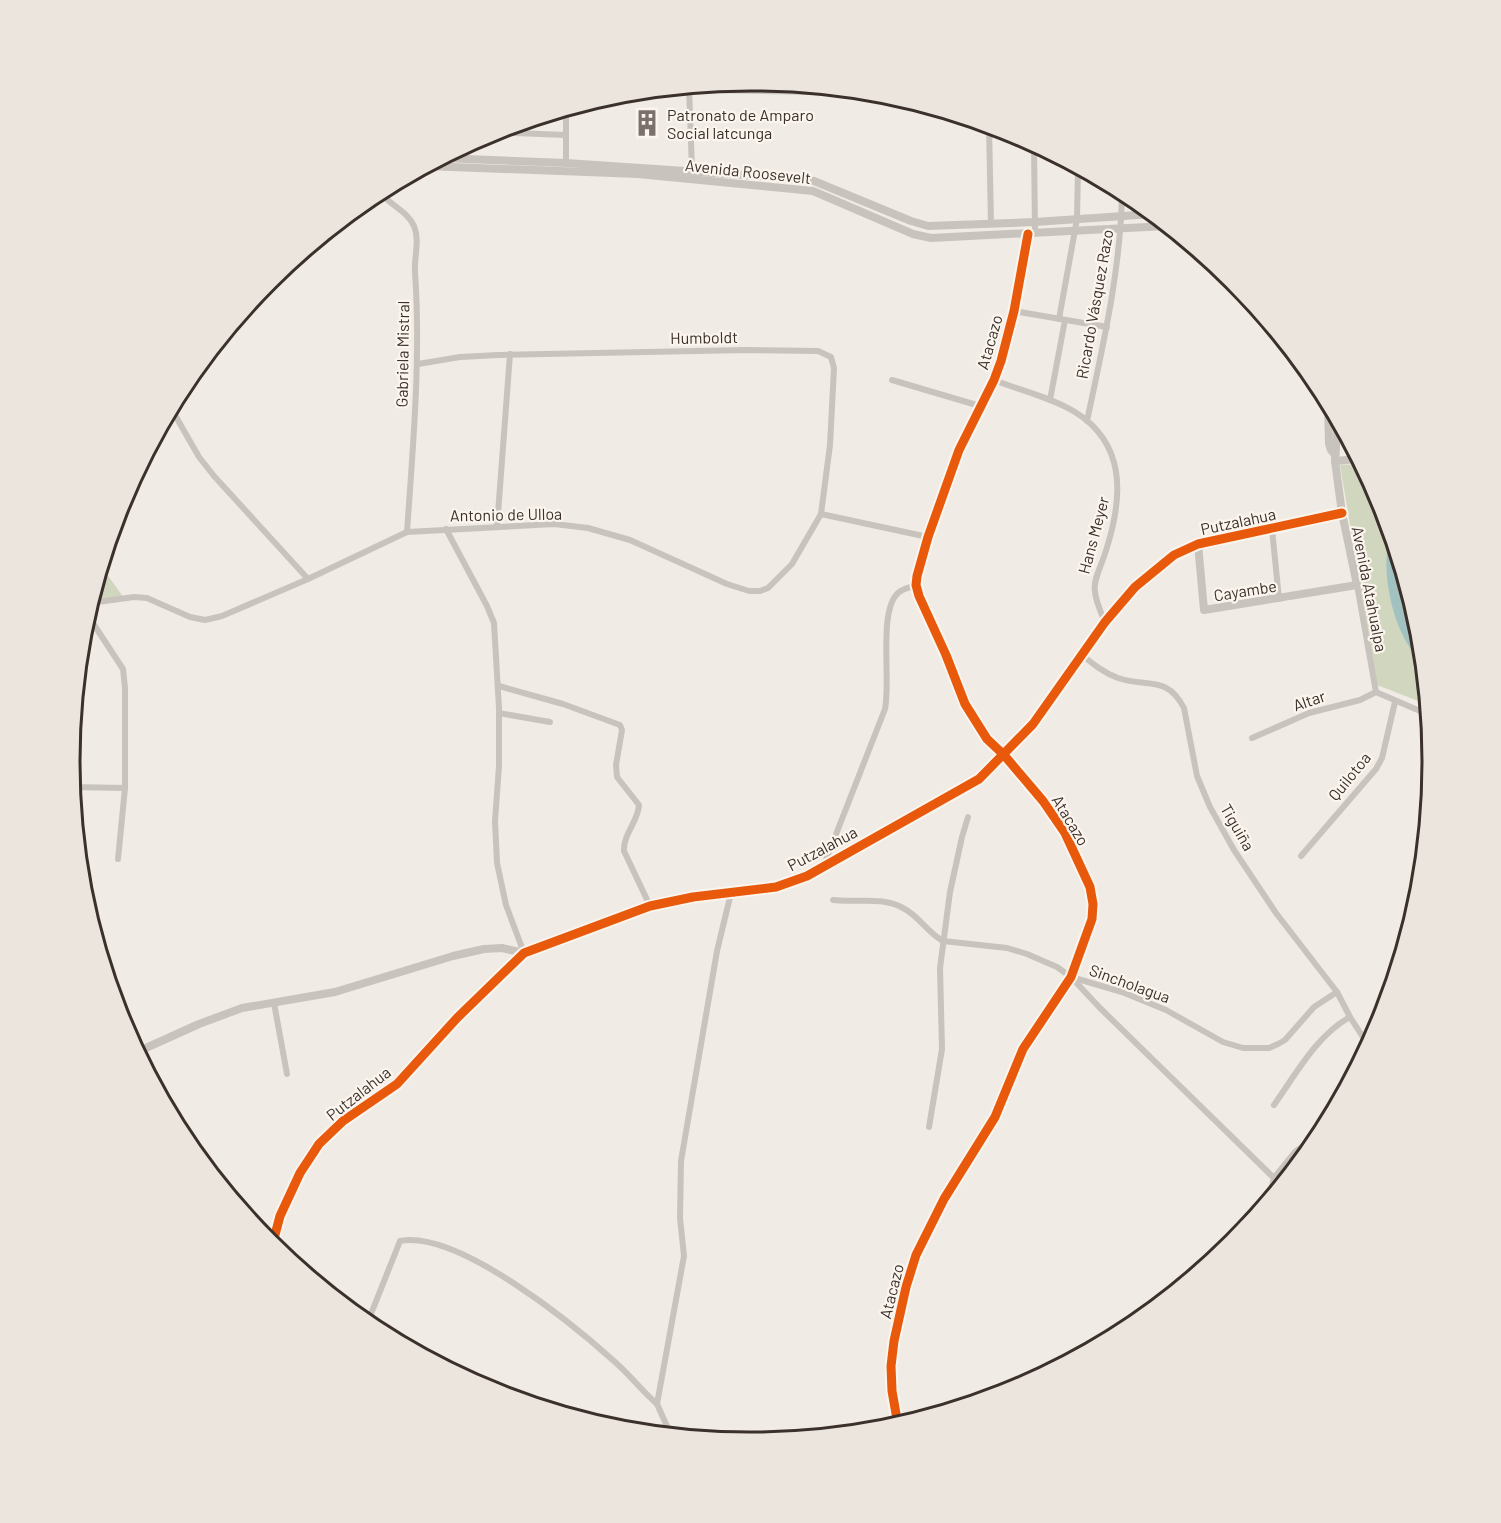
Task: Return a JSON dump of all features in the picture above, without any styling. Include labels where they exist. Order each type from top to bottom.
[{"type":"street","points":[[689,94],[692,171]]},
{"type":"street","points":[[566,116],[566,163]]},
{"type":"street","points":[[517,133],[566,135]]},
{"type":"street","points":[[989,135],[991,224]]},
{"type":"street","name":"Atacazo","points":[[896,1416],[891,1366],[894,1341],[916,1255],[944,1199],[995,1117],[1023,1048],[1071,977],[1092,919],[1094,904],[1090,887],[1065,833],[1043,801],[1004,755],[987,740],[965,704],[916,585],[916,576],[928,537],[959,450],[1001,361],[1035,222],[1034,154]]},
{"type":"street","name":"Avenida Roosevelt","points":[[457,159],[566,163],[814,181],[928,226],[1139,215]]},
{"type":"street","name":"Avenida Roosevelt","points":[[441,167],[638,174],[801,189],[821,193],[913,234],[931,238],[1156,227]]},
{"type":"street","points":[[1050,400],[1077,219],[1078,176]]},
{"type":"street","name":"Gabriela Mistral","points":[[386,199],[407,214],[414,225],[417,236],[415,268],[418,305],[418,364],[407,532]]},
{"type":"street","name":"Ricardo Vásquez Razo","points":[[1087,421],[1107,327],[1122,229],[1122,203]]},
{"type":"street","points":[[1014,310],[1107,327]]},
{"type":"street","name":"Humboldt","points":[[418,364],[460,357],[510,354],[818,351],[831,357],[834,368],[830,445],[821,514]]},
{"type":"street","points":[[496,527],[510,354]]},
{"type":"street","points":[[892,380],[980,406]]},
{"type":"street","name":"Hans Meyer","points":[[994,380],[1076,412],[1106,441],[1114,461],[1119,487],[1108,544],[1093,589],[1105,622]]},
{"type":"street","points":[[176,416],[199,457],[214,476],[308,579]]},
{"type":"street","name":"Avenida Atahualpa","points":[[1328,420],[1329,444],[1335,458],[1342,513],[1376,692]]},
{"type":"street","name":"Avenida Atahualpa","points":[[1335,458],[1337,437]]},
{"type":"street","points":[[1335,458],[1349,459]]},
{"type":"street","name":"Putzalahua","points":[[275,1235],[280,1216],[295,1184],[319,1144],[343,1121],[397,1084],[457,1018],[524,952],[650,906],[693,897],[776,887],[807,876],[979,779],[1033,724],[1105,622],[1135,587],[1174,555],[1198,544],[1342,513]]},
{"type":"street","points":[[821,514],[928,537]]},
{"type":"street","name":"Antonio de Ulloa","points":[[99,602],[134,597],[147,598],[190,617],[205,620],[222,616],[308,579],[407,532],[554,524],[588,528],[630,540],[727,584],[750,591],[760,591],[768,588],[792,564],[821,514]]},
{"type":"street","points":[[446,529],[494,623],[493,639],[499,686],[499,766],[495,821],[497,863],[506,905],[524,952]]},
{"type":"street","points":[[1272,529],[1279,599]]},
{"type":"street","name":"Cayambe","points":[[1198,544],[1204,610],[1357,585]]},
{"type":"street","points":[[824,865],[885,709],[888,688],[887,632],[890,607],[898,592],[916,585]]},
{"type":"street","points":[[94,624],[123,669],[125,688],[125,788],[118,859]]},
{"type":"street","name":"Tiguiña","points":[[1082,655],[1112,676],[1172,690],[1179,699],[1184,708],[1197,776],[1210,807],[1234,850],[1276,913],[1337,992],[1362,1036]]},
{"type":"street","points":[[499,686],[563,704],[620,725],[622,730],[616,765],[617,777],[639,805],[639,811],[624,842],[624,851],[650,906]]},
{"type":"street","points":[[1376,692],[1419,711]]},
{"type":"street","name":"Altar","points":[[1252,738],[1309,713],[1360,700],[1376,692]]},
{"type":"street","name":"Quilotoa","points":[[1301,856],[1376,769],[1382,758],[1395,702]]},
{"type":"street","points":[[499,713],[550,722]]},
{"type":"street","points":[[81,787],[125,788]]},
{"type":"street","points":[[929,1127],[942,1049],[940,968],[943,941],[952,882],[968,817]]},
{"type":"street","points":[[657,1404],[684,1256],[680,1218],[681,1161],[717,951],[731,893]]},
{"type":"street","points":[[833,900],[875,901],[902,907],[914,915],[935,937],[943,941]]},
{"type":"street","name":"Sincholagua","points":[[943,941],[1017,951],[1057,967],[1071,977],[1122,992],[1166,1010],[1223,1042],[1243,1048],[1269,1048],[1285,1040],[1314,1007],[1337,992]]},
{"type":"street","points":[[145,1049],[220,1015],[242,1008],[360,986],[484,949],[502,948],[524,952]]},
{"type":"street","points":[[1071,977],[1274,1178]]},
{"type":"street","points":[[274,1003],[287,1074]]},
{"type":"street","points":[[1274,1105],[1324,1036],[1335,1025],[1350,1017]]},
{"type":"street","points":[[1273,1182],[1296,1151]]},
{"type":"street","points":[[371,1314],[400,1241],[412,1239],[464,1254],[530,1294],[617,1363],[657,1404],[668,1427]]},
{"type":"green space","points":[[1352,464],[1386,546],[1409,631],[1418,701],[1377,685],[1340,465]]},
{"type":"green space","points":[[106,574],[124,598],[99,602]]},
{"type":"water","points":[[1387,549],[1399,588],[1412,650],[1396,620],[1386,565]]},
{"type":"cycle path","points":[[896,1416],[891,1366],[894,1341],[916,1255],[944,1199],[995,1117],[1023,1049],[1071,977],[1092,919],[1093,904],[1090,887],[1065,833],[1043,801],[1004,755],[987,739],[965,704],[916,585],[928,537],[959,450],[1001,361],[1014,311],[1028,234]]},
{"type":"cycle path","points":[[275,1235],[280,1216],[300,1173],[319,1144],[343,1121],[397,1084],[457,1018],[524,953],[650,906],[693,897],[776,887],[807,876],[979,779],[1033,724],[1105,622],[1135,587],[1174,555],[1198,544],[1342,513]]},
{"type":"place","name":"Patronato de Amparo Social latcunga","points":[[647,123]]}]
